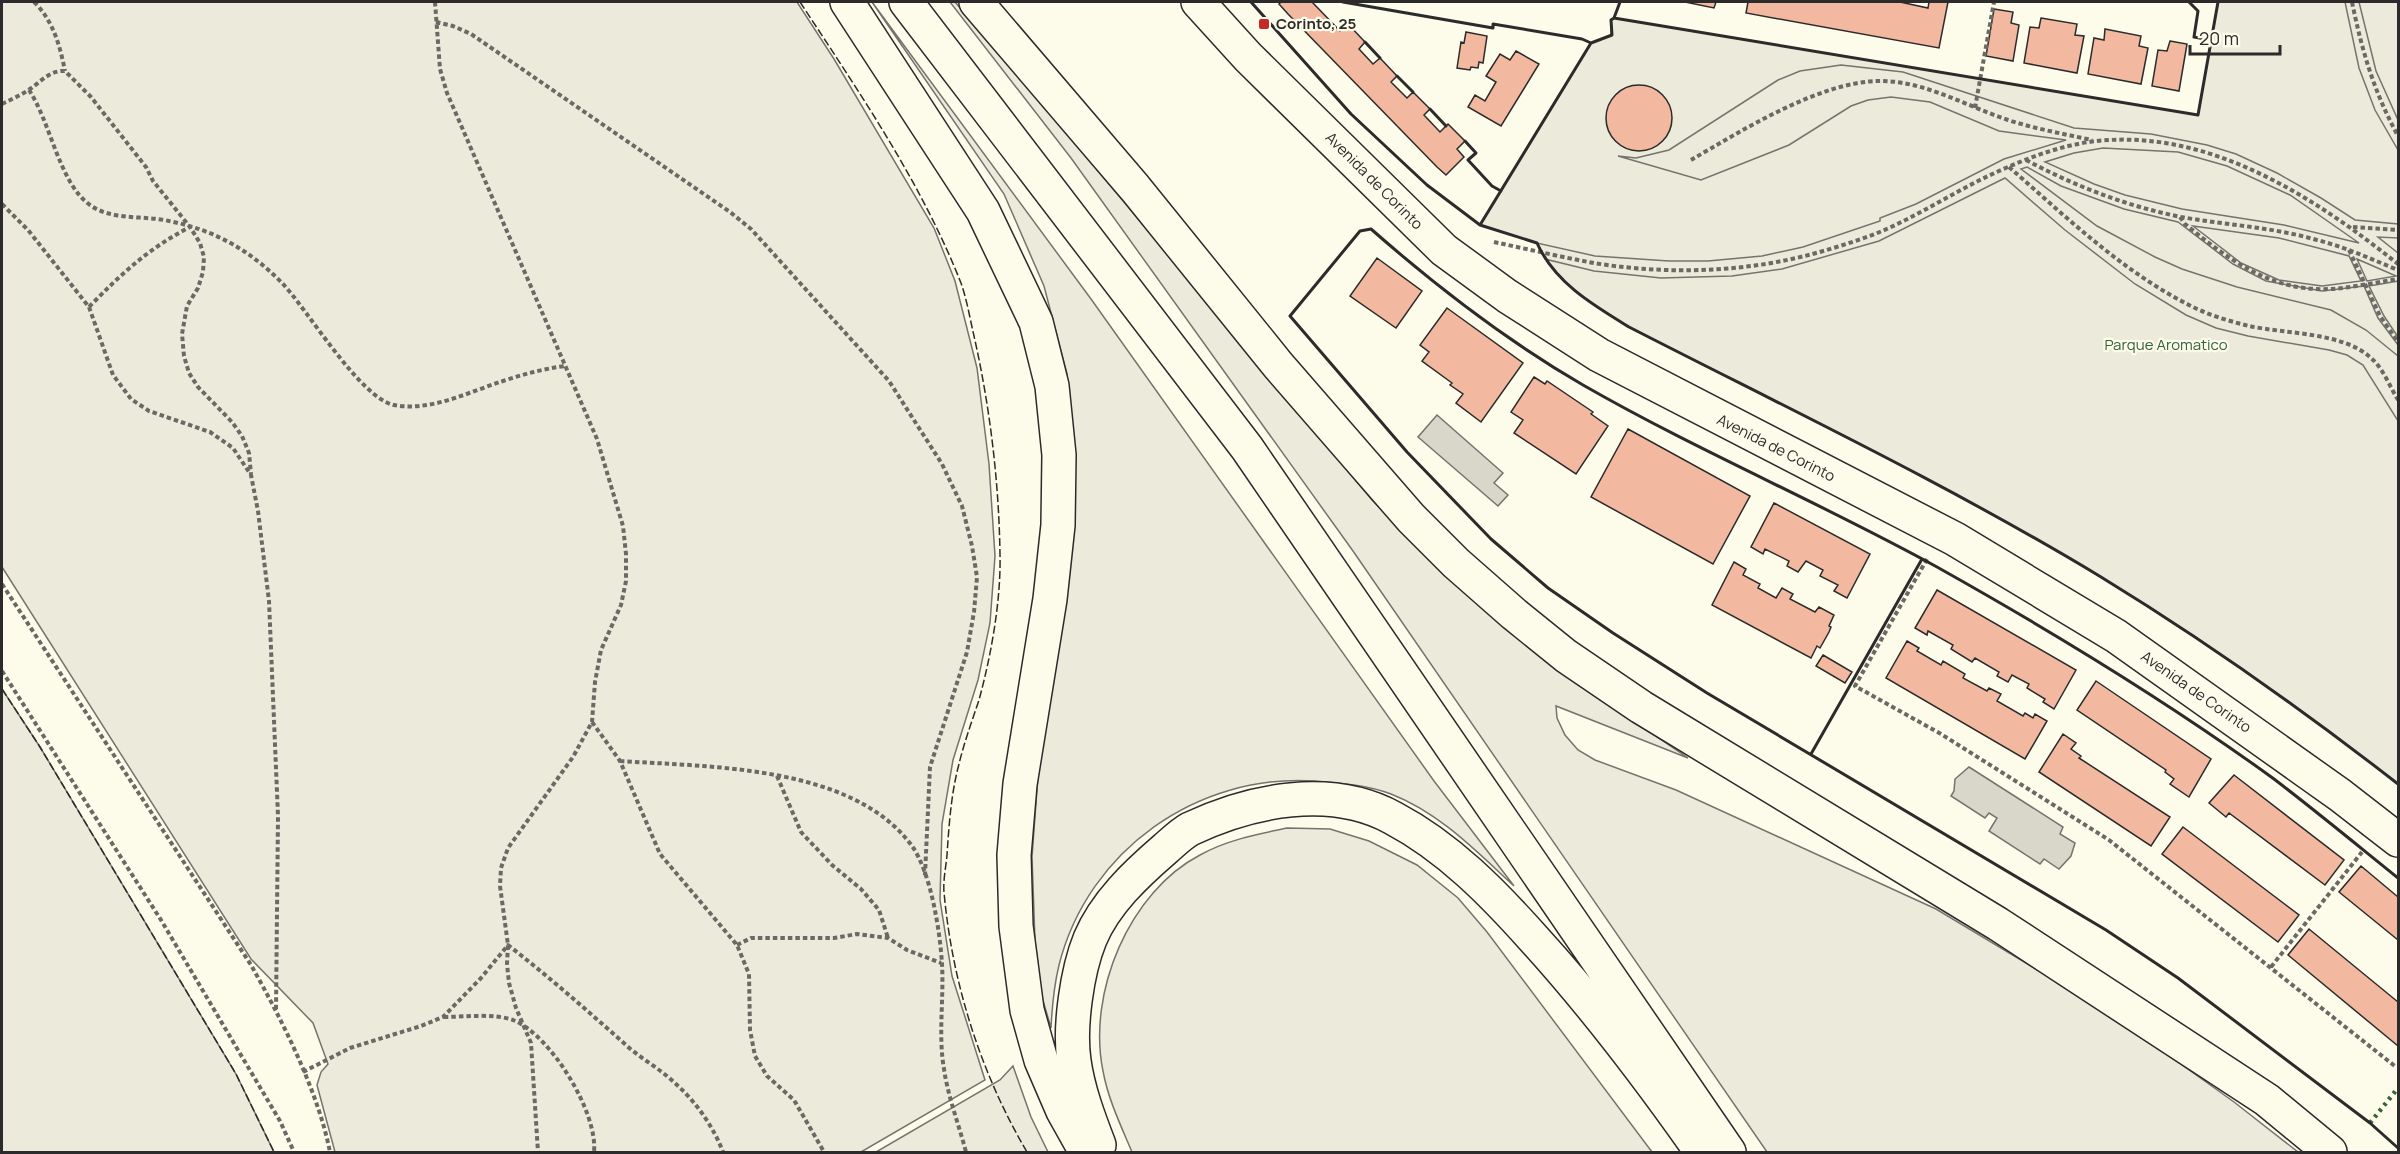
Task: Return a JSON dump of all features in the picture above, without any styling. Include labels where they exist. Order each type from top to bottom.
[{"type":"main road","points":[[847,2],[983,211],[1036,322],[1052,386],[1059,455],[1058,525],[1050,599],[1020,784],[1014,855],[1016,926],[1027,1010],[1041,1060],[1063,1111],[1086,1152]]},
{"type":"main road","points":[[906,2],[1247,448],[1729,1152]]},
{"type":"main road","points":[[976,2],[1135,188],[1278,365],[1411,518],[1456,563],[1566,656],[1641,707],[1998,924],[2267,1101],[2330,1152]]},
{"type":"main road","name":"Avenida de Corinto","points":[[1198,2],[1248,57],[1444,250],[1507,296],[1599,355],[1955,539],[2116,636],[2340,795],[2398,840]]},
{"type":"main road","points":[[1102,1152],[1088,1116],[1074,1061],[1074,1010],[1080,973],[1090,939],[1107,908],[1152,860],[1187,830],[1266,803],[1309,799],[1362,804],[1394,818],[1441,849],[1492,892],[1631,1053],[1702,1152]]},
{"type":"path","points":[[33,2],[51,26],[65,71],[91,98],[146,167],[163,194],[190,227],[200,243],[204,257],[204,272],[187,306],[182,334],[184,356],[189,373],[198,387],[232,422],[242,436],[249,453],[269,600],[278,816],[276,1009]]},
{"type":"path","points":[[435,2],[440,69],[447,93],[597,439],[623,526],[627,554],[626,581],[621,605],[601,650],[595,682],[592,722],[573,757],[508,848],[501,868],[500,885],[508,945],[509,983],[516,1008],[531,1043],[538,1152]]},
{"type":"path","points":[[1975,108],[1994,2]]},
{"type":"path","points":[[2352,2],[2367,70],[2398,136]]},
{"type":"path","points":[[436,22],[471,34],[751,229],[889,381],[942,464],[962,506],[972,546],[976,577],[967,652],[930,767],[925,875]]},
{"type":"path","points":[[2,104],[29,90],[50,74],[65,71]]},
{"type":"path","points":[[1690,160],[1747,128],[1831,88],[1858,83],[1899,82],[1926,89],[2032,127],[2096,141],[2158,142],[2212,154],[2284,185],[2352,227],[2398,264]]},
{"type":"path","points":[[29,90],[39,106],[59,162],[75,189],[89,205],[109,214],[168,220],[190,227],[225,240],[260,260],[312,318],[363,385],[376,397],[392,405],[411,407],[431,405],[537,370],[565,366]]},
{"type":"path","points":[[1494,242],[1595,263],[1634,268],[1691,270],[1781,261],[1876,233],[2009,166],[2096,141]]},
{"type":"path","points":[[2026,160],[2058,177],[2123,202],[2180,217],[2283,232],[2349,249],[2398,270]]},
{"type":"path","points":[[2009,166],[2072,222],[2165,292],[2219,318],[2351,345],[2370,356],[2376,363],[2398,400]]},
{"type":"path","points":[[2,204],[28,230],[89,307],[113,375],[131,399],[149,411],[210,432],[233,448],[251,475]]},
{"type":"path","points":[[2180,217],[2185,224],[2225,255],[2249,271],[2273,281],[2322,289],[2398,279]]},
{"type":"path","points":[[89,307],[145,254],[190,227]]},
{"type":"path","points":[[2352,227],[2398,230]]},
{"type":"path","points":[[2349,249],[2380,316],[2398,342]]},
{"type":"path","points":[[1927,558],[1855,686],[1941,734],[2109,840],[2396,1067]]},
{"type":"path","points":[[2,584],[251,965],[276,1009],[303,1072],[326,1129],[330,1152]]},
{"type":"path","points":[[2,671],[161,920],[280,1121],[294,1152]]},
{"type":"path","points":[[592,722],[620,761],[660,854],[736,945],[749,974],[750,1030],[755,1056],[767,1076],[795,1100],[824,1152]]},
{"type":"path","points":[[620,761],[745,770],[839,792],[879,813],[912,847],[930,887],[942,963],[944,1068],[966,1152]]},
{"type":"path","points":[[777,776],[801,832],[832,865],[861,889],[879,910],[888,938]]},
{"type":"path","points":[[2271,967],[2365,848]]},
{"type":"path","points":[[736,945],[751,938],[834,938],[857,934],[888,938],[907,950],[942,963]]},
{"type":"path","points":[[303,1072],[350,1048],[422,1026],[443,1017],[481,978],[508,945]]},
{"type":"path","points":[[508,945],[634,1052],[678,1085],[702,1113],[723,1152]]},
{"type":"path","points":[[443,1017],[511,1019],[523,1025],[544,1042],[564,1068],[592,1124],[594,1152]]},
{"type":"green space","points":[[2,2],[797,2],[834,59],[934,228],[955,281],[977,368],[989,464],[995,556],[990,623],[978,680],[953,760],[942,824],[940,900],[952,976],[985,1080],[861,1152],[335,1152],[317,1085],[321,1072],[328,1064],[313,1023],[251,959],[2,567]]},
{"type":"green space","points":[[872,2],[1091,299],[1434,781],[1514,886],[1442,822],[1391,794],[1363,786],[1315,781],[1272,782],[1230,790],[1190,805],[1154,827],[1122,854],[1095,887],[1074,924],[1059,965],[1051,1028],[1042,997],[1035,941],[1032,857],[1038,776],[1062,618],[1074,457],[1067,374],[1044,286],[1004,194]]},
{"type":"green space","points":[[950,2],[955,2],[1045,107],[1372,500],[1425,554],[1579,684],[1688,758],[1556,706],[1557,718],[1565,735],[1578,750],[1595,760],[1676,790],[1936,909],[2081,996],[2157,1047],[2234,1102],[2298,1152],[1767,1152],[1353,551],[1071,158]]},
{"type":"green space","name":"Parque Aromatico","points":[[2218,2],[2398,2],[2398,784],[2252,676],[2101,577],[1927,479],[1629,327],[1576,292],[1554,270],[1537,243],[1480,225],[1591,43],[1611,35],[1611,20],[1614,18],[2198,115]]},
{"type":"green space","points":[[2,689],[40,747],[236,1074],[274,1152],[2,1152]]},
{"type":"green space","points":[[1287,828],[1330,829],[1369,841],[1417,865],[1458,898],[1487,932],[1652,1152],[1132,1152],[1108,1092],[1100,1041],[1101,1010],[1108,978],[1119,948],[1134,919],[1153,893],[1175,872],[1200,855],[1221,845]]},
{"type":"green space","points":[[1013,1066],[1031,1117],[1048,1152],[876,1152],[1000,1080]]},
{"type":"shaded area","points":[[2345,2],[2359,2],[2376,71],[2398,120],[2398,150],[2375,110],[2359,68]]},
{"type":"shaded area","points":[[1841,65],[1903,72],[2074,128],[2151,134],[2207,145],[2236,154],[2277,173],[2355,220],[2398,224],[2398,238],[2378,237],[2398,253],[2398,281],[2369,286],[2398,337],[2398,345],[2378,318],[2364,286],[2322,291],[2266,281],[2233,264],[2178,222],[2124,209],[2061,186],[2027,167],[2021,169],[2097,226],[2155,257],[2182,269],[2237,287],[2331,310],[2366,330],[2398,356],[2398,421],[2363,365],[2347,355],[2248,336],[2216,328],[2186,315],[2135,284],[2065,230],[2005,178],[1879,241],[1782,269],[1732,276],[1661,278],[1594,271],[1545,259],[1537,243],[1595,256],[1669,261],[1708,261],[1762,256],[1803,247],[1880,221],[1880,218],[1916,204],[2004,159],[2066,140],[1999,131],[1930,102],[1891,97],[1868,100],[1851,106],[1789,145],[1701,180],[1618,156],[1636,158],[1669,150],[1778,80],[1800,71]],"holes":[[[2103,148],[2178,152],[2227,166],[2290,195],[2359,243],[2284,225],[2182,209],[2125,195],[2045,162],[2074,153]],[[2193,226],[2279,238],[2349,256],[2361,281],[2322,286],[2279,280],[2241,263]],[[2357,259],[2396,276],[2367,281]]]},
{"type":"shaded area","points":[[1437,415],[1503,473],[1494,483],[1508,495],[1498,506],[1418,437]]},
{"type":"shaded area","points":[[1969,767],[2063,827],[2060,834],[2075,843],[2071,856],[2059,869],[2044,859],[2040,864],[1989,831],[1997,818],[1989,813],[1985,818],[1951,796],[1955,779]]},
{"type":"building","points":[[1281,2],[1312,2],[1340,31],[1348,24],[1365,42],[1359,49],[1373,64],[1380,58],[1397,76],[1391,82],[1407,98],[1413,92],[1430,109],[1424,115],[1440,132],[1448,124],[1465,141],[1457,149],[1464,157],[1446,175],[1288,14],[1279,4]]},
{"type":"building","points":[[1685,2],[1716,2],[1714,8]]},
{"type":"building","points":[[1748,2],[1900,2],[1928,8],[1929,2],[1948,2],[1939,48],[1746,13]]},
{"type":"building","points":[[1994,9],[2013,12],[2011,23],[2019,25],[2013,61],[1986,56]]},
{"type":"building","points":[[2041,18],[2077,24],[2075,35],[2084,36],[2077,73],[2024,63],[2030,27],[2039,28]]},
{"type":"building","points":[[2105,29],[2141,36],[2139,46],[2148,48],[2141,84],[2088,74],[2094,38],[2104,40]]},
{"type":"building","points":[[1466,32],[1487,36],[1483,63],[1479,62],[1478,68],[1471,67],[1470,70],[1457,68],[1461,42],[1464,43]]},
{"type":"building","points":[[2170,41],[2187,44],[2179,91],[2152,86],[2158,50],[2167,51]]},
{"type":"building","points":[[1516,51],[1539,64],[1501,126],[1468,107],[1475,95],[1485,101],[1496,82],[1486,76],[1500,54],[1510,60]]},
{"type":"building","points":[[1639,85],[1652,88],[1662,95],[1669,105],[1672,118],[1669,131],[1662,141],[1652,148],[1639,151],[1626,148],[1616,141],[1609,131],[1606,118],[1609,105],[1616,95],[1626,88]]},
{"type":"building","points":[[1377,258],[1422,291],[1396,328],[1350,296]]},
{"type":"building","points":[[1447,308],[1523,363],[1481,422],[1456,403],[1463,394],[1422,361],[1429,352],[1420,345]]},
{"type":"building","points":[[1534,377],[1545,384],[1547,381],[1593,412],[1591,414],[1608,426],[1576,474],[1514,433],[1523,420],[1511,412]]},
{"type":"building","points":[[1628,429],[1750,496],[1713,564],[1591,497]]},
{"type":"building","points":[[1774,503],[1870,554],[1847,598],[1834,591],[1838,585],[1820,576],[1823,570],[1806,561],[1798,572],[1787,566],[1789,561],[1765,549],[1763,554],[1751,547]]},
{"type":"building","points":[[1734,562],[1746,569],[1743,575],[1760,584],[1758,588],[1776,598],[1782,588],[1793,594],[1790,599],[1815,612],[1819,607],[1834,615],[1829,632],[1820,648],[1817,646],[1811,658],[1712,605]]},
{"type":"building","points":[[1937,590],[2076,670],[2054,709],[2043,702],[2045,699],[2027,688],[2029,684],[2012,675],[2008,682],[1997,676],[1999,672],[1975,658],[1972,662],[1951,649],[1953,645],[1928,631],[1927,635],[1915,628]]},
{"type":"building","points":[[1907,641],[1919,648],[1917,651],[1941,665],[1943,661],[1965,674],[1963,678],[1987,691],[1989,688],[2001,694],[1997,701],[2023,716],[2025,713],[2033,718],[2035,714],[2047,721],[2025,759],[1886,678]]},
{"type":"building","points":[[1823,655],[1852,672],[1845,683],[1816,666]]},
{"type":"building","points":[[2096,681],[2211,759],[2189,797],[2170,784],[2174,779],[2165,772],[2166,770],[2077,710]]},
{"type":"building","points":[[2063,734],[2076,743],[2071,749],[2081,756],[2079,758],[2170,817],[2151,846],[2039,772]]},
{"type":"building","points":[[2234,775],[2344,860],[2325,885],[2229,813],[2226,817],[2209,803]]},
{"type":"building","points":[[2183,827],[2299,915],[2278,942],[2162,854]]},
{"type":"building","points":[[2361,866],[2398,897],[2398,940],[2339,892]]},
{"type":"building","points":[[2309,929],[2398,1002],[2398,1046],[2288,955]]},
{"type":"hedge","points":[[2370,1123],[2398,1088]]},
{"type":"fence","points":[[800,2],[888,138],[927,209],[961,283],[980,363],[996,472],[1000,555],[999,591],[979,700],[961,756],[954,787],[944,892],[954,960],[971,1027],[996,1091],[1027,1152]]},
{"type":"fence","points":[[2,689],[40,747],[236,1074],[274,1152]]},
{"type":"wall","points":[[1251,2],[1351,114],[1427,185],[1480,225],[1537,243],[1554,270],[1576,292],[1589,301],[1629,327],[1927,479],[2101,577],[2252,676],[2398,784]]},
{"type":"wall","points":[[1343,2],[1493,28],[1493,24],[1582,39],[1591,43]]},
{"type":"wall","points":[[1480,225],[1591,43],[1612,35],[1611,20],[1620,2]]},
{"type":"wall","points":[[2189,2],[2198,11],[2194,37],[2211,40]]},
{"type":"wall","points":[[1614,18],[2198,115],[2218,2]]},
{"type":"wall","points":[[1365,42],[1380,58]]},
{"type":"wall","points":[[1397,76],[1413,92]]},
{"type":"wall","points":[[1430,109],[1446,126]]},
{"type":"wall","points":[[1465,141],[1476,153],[1468,160],[1492,186],[1501,191]]},
{"type":"wall","points":[[2398,878],[2274,779],[2193,722],[2109,668],[1937,567],[1583,385],[1527,350],[1473,312],[1371,229],[1360,231],[1290,316],[1407,452],[1491,539],[1548,588],[1707,693],[2106,930],[2178,978],[2370,1123],[2398,1148]]},
{"type":"wall","points":[[1811,754],[1922,559]]},
{"type":"place","name":"Corinto, 25","points":[[1264,24]]}]
